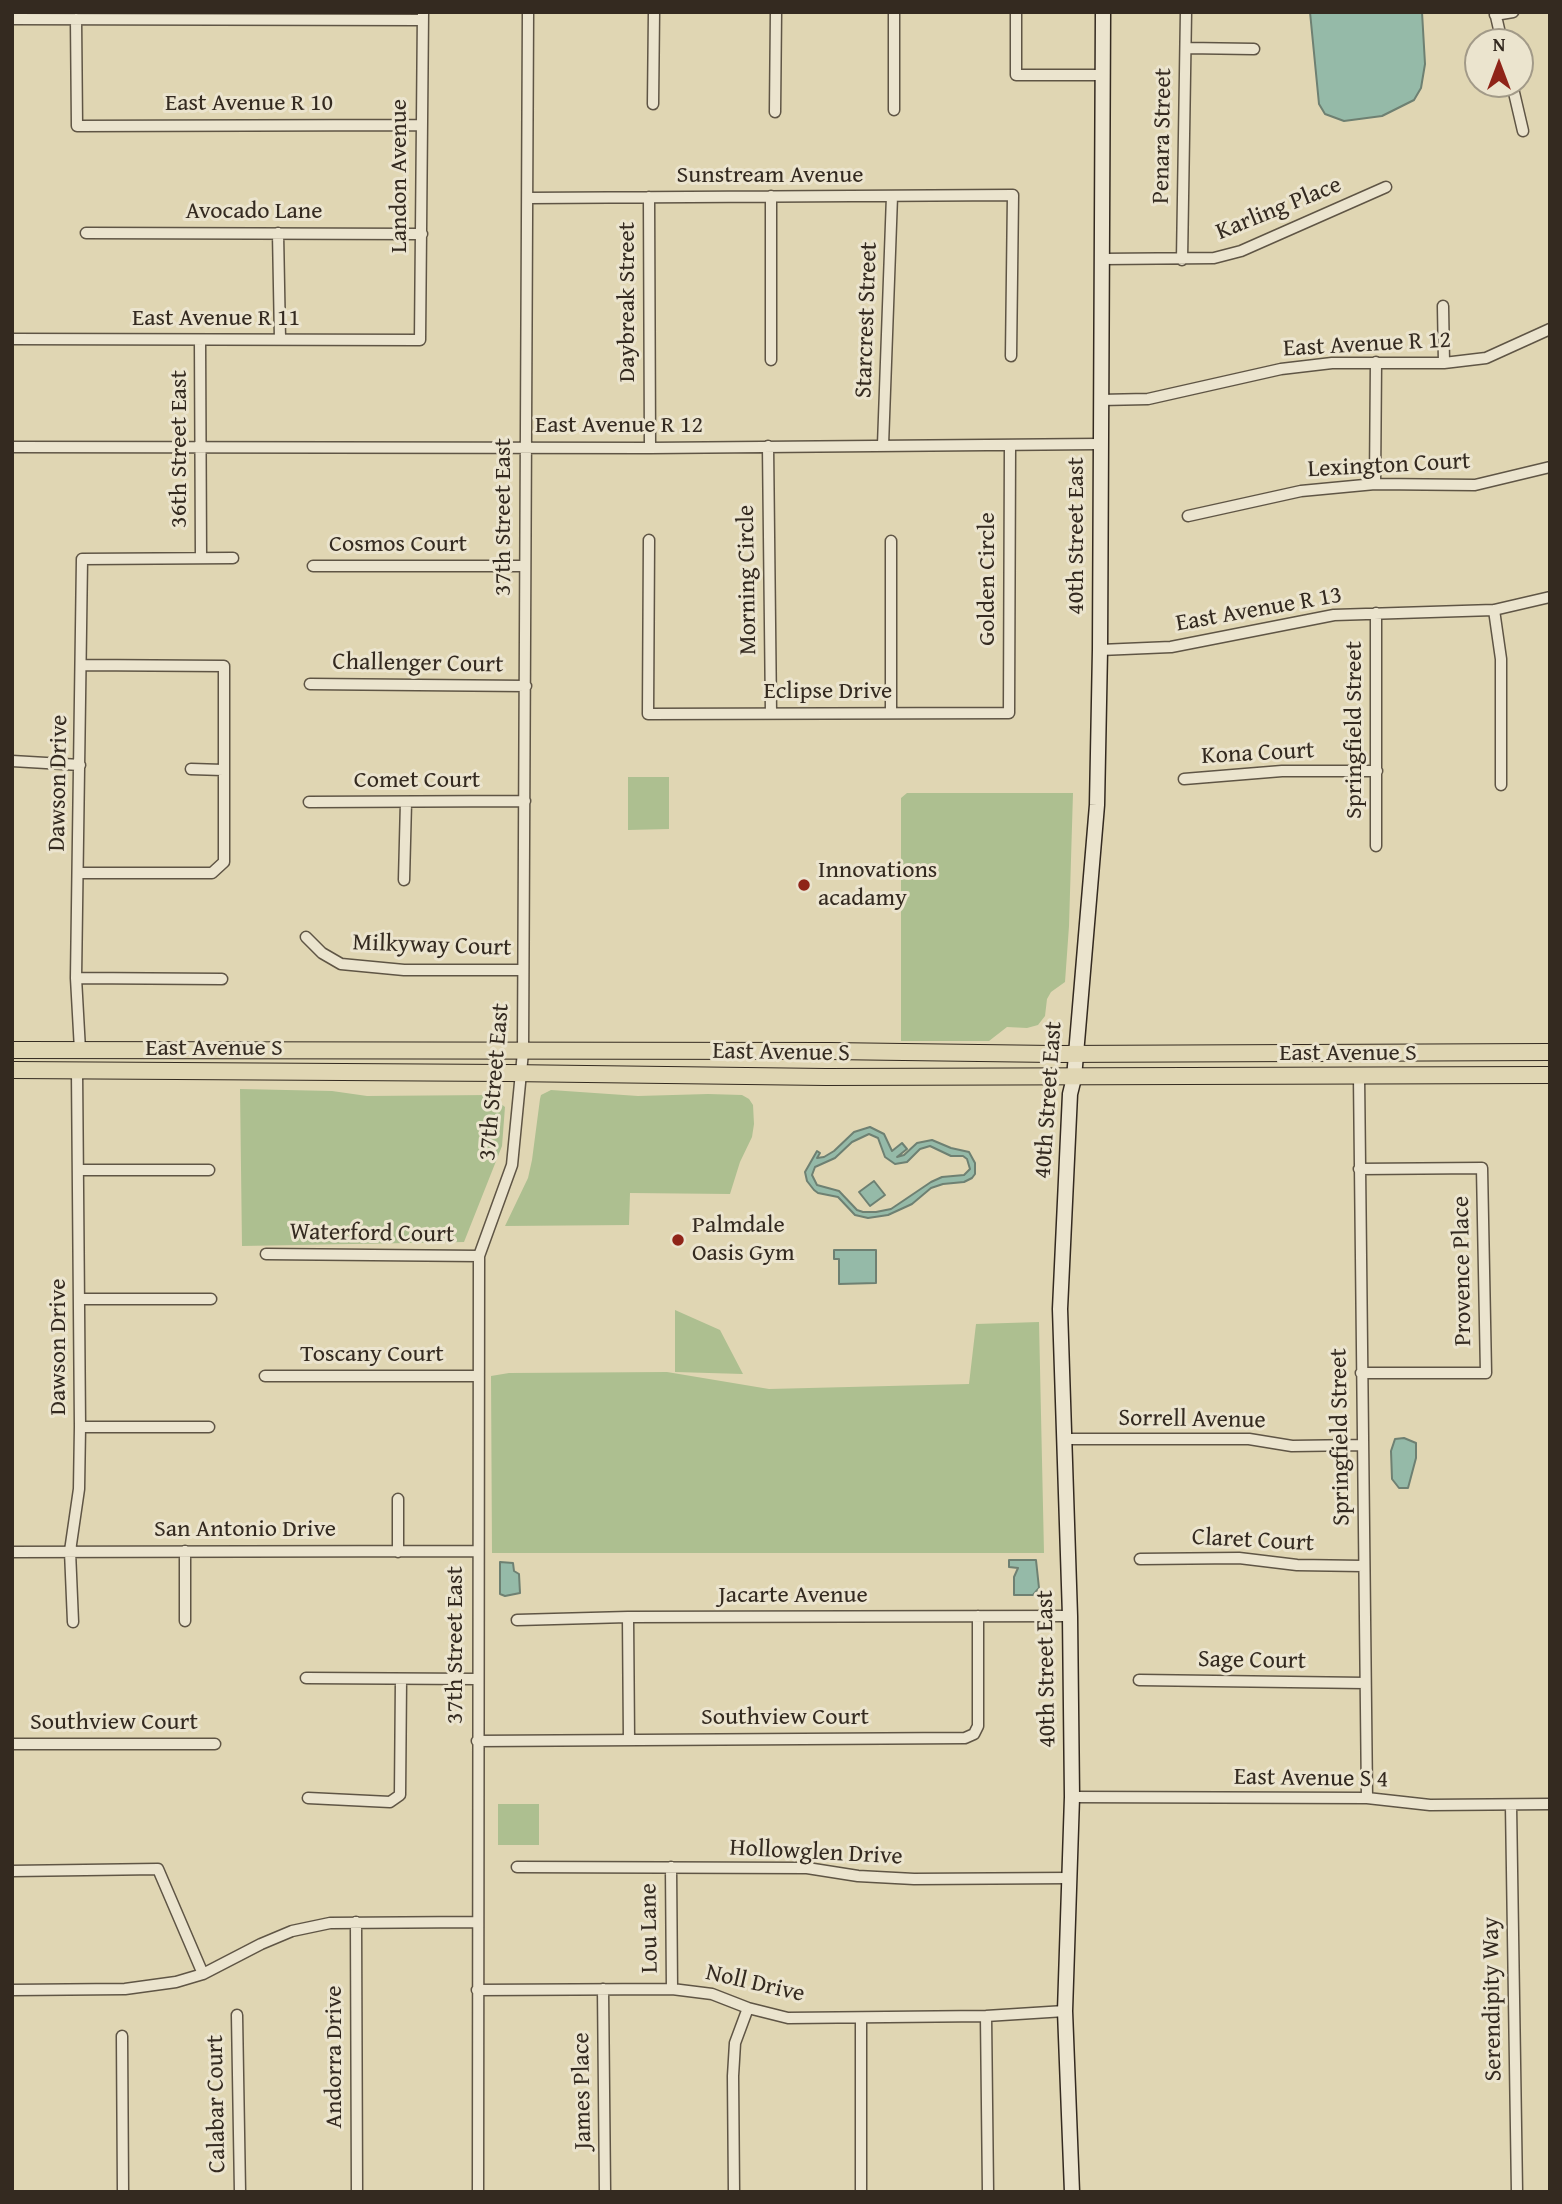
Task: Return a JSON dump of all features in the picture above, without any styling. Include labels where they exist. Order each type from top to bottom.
[{"type":"main road","name":"40th Street East","points":[[1072,2192],[1065,2011],[1072,1797],[1070,1616],[1060,1272],[1070,1094],[1074,1078],[1097,805],[1103,12]]},
{"type":"main road","name":"East Avenue S","points":[[12,1050],[1550,1052]]},
{"type":"main road","name":"East Avenue S","points":[[12,1070],[1074,1078],[1550,1076]]},
{"type":"street","name":"37th Street East","points":[[478,2192],[478,1256],[512,1164],[523,1052],[528,12]]},
{"type":"street","points":[[653,104],[654,12]]},
{"type":"street","points":[[775,112],[776,12]]},
{"type":"street","points":[[894,12],[894,110]]},
{"type":"street","points":[[1016,12],[1016,75],[1102,75]]},
{"type":"street","name":"Penara Street","points":[[1182,260],[1186,12]]},
{"type":"street","points":[[1495,13],[1513,12]]},
{"type":"street","points":[[12,19],[163,15],[423,16]]},
{"type":"street","name":"Landon Avenue","points":[[420,340],[423,16]]},
{"type":"street","name":"East Avenue R 10","points":[[76,19],[77,126],[420,125]]},
{"type":"street","points":[[1186,48],[1254,49]]},
{"type":"street","points":[[1515,98],[1523,131]]},
{"type":"street","name":"Karling Place","points":[[1102,259],[1214,258],[1241,251],[1386,187]]},
{"type":"street","name":"Sunstream Avenue","points":[[528,198],[1013,195],[1011,356]]},
{"type":"street","name":"Starcrest Street","points":[[883,445],[892,196]]},
{"type":"street","name":"Daybreak Street","points":[[649,197],[650,448]]},
{"type":"street","points":[[771,197],[771,360]]},
{"type":"street","name":"Avocado Lane","points":[[86,233],[422,234]]},
{"type":"street","points":[[278,233],[279,339]]},
{"type":"street","points":[[1443,306],[1444,363]]},
{"type":"street","name":"East Avenue R 12","points":[[1100,400],[1148,399],[1281,369],[1332,363],[1444,363],[1486,358],[1550,329]]},
{"type":"street","name":"East Avenue R 11","points":[[12,340],[420,340]]},
{"type":"street","name":"36th Street East","points":[[200,340],[201,558]]},
{"type":"street","points":[[1375,484],[1376,362]]},
{"type":"street","name":"East Avenue R 12","points":[[12,447],[650,448],[1099,444]]},
{"type":"street","name":"Morning Circle","points":[[768,446],[771,713]]},
{"type":"street","name":"Golden Circle","points":[[1009,713],[1010,446]]},
{"type":"street","name":"Lexington Court","points":[[1188,516],[1301,491],[1375,484],[1475,485],[1550,467]]},
{"type":"street","name":"Eclipse Drive","points":[[649,540],[648,714],[1009,713]]},
{"type":"street","points":[[891,541],[891,713]]},
{"type":"street","points":[[201,558],[233,558]]},
{"type":"street","name":"Dawson Drive","points":[[80,1050],[76,978],[82,559],[201,558]]},
{"type":"street","name":"Cosmos Court","points":[[313,566],[525,566]]},
{"type":"street","name":"East Avenue R 13","points":[[1100,650],[1171,647],[1334,615],[1494,610],[1550,597]]},
{"type":"street","points":[[1494,610],[1502,659],[1501,785]]},
{"type":"street","name":"Springfield Street","points":[[1376,613],[1376,846]]},
{"type":"street","points":[[78,873],[212,873],[224,862],[224,666],[81,665]]},
{"type":"street","name":"Challenger Court","points":[[310,684],[526,686]]},
{"type":"street","points":[[12,761],[79,765]]},
{"type":"street","points":[[191,769],[223,769]]},
{"type":"street","name":"Kona Court","points":[[1184,779],[1282,771],[1377,771]]},
{"type":"street","name":"Comet Court","points":[[309,802],[525,801]]},
{"type":"street","points":[[404,880],[406,802]]},
{"type":"street","name":"Milkyway Court","points":[[306,937],[322,953],[341,964],[404,970],[523,970]]},
{"type":"street","points":[[76,978],[222,979]]},
{"type":"street","name":"Dawson Drive","points":[[73,1622],[71,1551],[79,1489],[80,1427],[77,1071]]},
{"type":"street","name":"Springfield Street","points":[[1359,1076],[1367,1798]]},
{"type":"street","name":"Provence Place","points":[[1359,1169],[1482,1168],[1486,1373],[1362,1373]]},
{"type":"street","points":[[79,1170],[209,1170]]},
{"type":"street","name":"Waterford Court","points":[[266,1254],[478,1256]]},
{"type":"street","points":[[79,1299],[211,1299]]},
{"type":"street","name":"Toscany Court","points":[[265,1376],[478,1377]]},
{"type":"street","points":[[80,1427],[209,1427]]},
{"type":"street","name":"Sorrell Avenue","points":[[1063,1439],[1249,1439],[1292,1446],[1361,1445]]},
{"type":"street","points":[[398,1499],[398,1552]]},
{"type":"street","points":[[185,1551],[185,1621]]},
{"type":"street","name":"San Antonio Drive","points":[[12,1552],[478,1551]]},
{"type":"street","name":"Claret Court","points":[[1140,1559],[1239,1558],[1297,1565],[1363,1566]]},
{"type":"street","name":"Southview Court","points":[[477,1741],[965,1738],[974,1734],[978,1726],[978,1616]]},
{"type":"street","name":"Jacarte Avenue","points":[[517,1620],[628,1617],[1070,1616]]},
{"type":"street","points":[[628,1617],[629,1740]]},
{"type":"street","points":[[306,1678],[477,1679]]},
{"type":"street","points":[[308,1798],[390,1802],[400,1795],[401,1679]]},
{"type":"street","name":"Sage Court","points":[[1139,1680],[1365,1683]]},
{"type":"street","name":"Southview Court","points":[[12,1744],[215,1744]]},
{"type":"street","name":"East Avenue S 4","points":[[1072,1797],[1367,1798],[1430,1805],[1550,1804]]},
{"type":"street","name":"Serendipity Way","points":[[1511,1805],[1517,2192]]},
{"type":"street","name":"Hollowglen Drive","points":[[517,1867],[807,1868],[858,1876],[914,1880],[1070,1878]]},
{"type":"street","name":"Lou Lane","points":[[671,1867],[672,1989]]},
{"type":"street","points":[[12,1871],[159,1869],[203,1974]]},
{"type":"street","name":"Andorra Drive","points":[[356,1922],[357,2192]]},
{"type":"street","points":[[12,1990],[144,1988],[176,1982],[203,1974],[292,1931],[330,1923],[477,1922]]},
{"type":"street","name":"James Place","points":[[603,1989],[606,2192]]},
{"type":"street","name":"Noll Drive","points":[[477,1990],[672,1989],[712,1994],[748,2008],[788,2018],[986,2016],[1065,2011]]},
{"type":"street","points":[[734,2192],[734,2054],[735,2043],[748,2008]]},
{"type":"street","name":"Calabar Court","points":[[237,2015],[240,2192]]},
{"type":"street","points":[[986,2016],[988,2192]]},
{"type":"street","points":[[861,2018],[861,2192]]},
{"type":"street","points":[[122,2036],[122,2192]]},
{"type":"shaded area","points":[[1310,12],[1422,12],[1425,64],[1421,88],[1414,100],[1382,116],[1344,121],[1325,114],[1319,104]]},
{"type":"shaded area","points":[[628,777],[669,777],[669,829],[628,830]]},
{"type":"shaded area","points":[[907,793],[1073,793],[1065,982],[1051,992],[1047,999],[1045,1016],[1038,1025],[1027,1028],[1007,1027],[989,1041],[901,1041],[901,798]]},
{"type":"shaded area","points":[[240,1089],[332,1091],[367,1096],[490,1095],[505,1107],[502,1146],[464,1242],[242,1246]]},
{"type":"shaded area","points":[[551,1090],[638,1096],[742,1095],[749,1099],[753,1105],[752,1137],[740,1162],[730,1194],[630,1193],[629,1225],[505,1226],[528,1178],[541,1095]]},
{"type":"shaded area","points":[[870,1127],[884,1134],[892,1151],[902,1143],[907,1149],[897,1157],[904,1155],[917,1143],[932,1140],[969,1152],[975,1163],[975,1174],[964,1182],[931,1188],[912,1204],[888,1215],[868,1218],[855,1215],[838,1197],[814,1190],[807,1181],[805,1172],[817,1151],[820,1153],[817,1158],[824,1157],[854,1132]],"holes":[[[869,1134],[878,1138],[885,1157],[895,1164],[907,1162],[920,1149],[930,1146],[951,1156],[963,1156],[970,1169],[964,1175],[942,1177],[931,1182],[891,1209],[876,1212],[857,1210],[839,1191],[817,1185],[812,1175],[815,1167],[835,1158],[852,1142]]]},
{"type":"shaded area","points":[[874,1181],[885,1195],[870,1206],[859,1192]]},
{"type":"shaded area","points":[[834,1250],[876,1250],[876,1283],[839,1284],[839,1259],[834,1259]]},
{"type":"shaded area","points":[[675,1310],[720,1330],[743,1374],[675,1372]]},
{"type":"shaded area","points":[[1039,1322],[1044,1553],[492,1553],[491,1376],[509,1373],[667,1372],[769,1389],[969,1384],[976,1324]]},
{"type":"shaded area","points":[[1404,1438],[1416,1443],[1416,1458],[1408,1488],[1399,1488],[1392,1479],[1391,1451],[1395,1439]]},
{"type":"shaded area","points":[[1009,1560],[1036,1560],[1039,1588],[1033,1595],[1014,1595],[1014,1577],[1018,1568],[1009,1567]]},
{"type":"shaded area","points":[[500,1562],[513,1563],[514,1571],[519,1574],[520,1593],[505,1596],[500,1594]]},
{"type":"shaded area","points":[[498,1804],[539,1804],[539,1845],[498,1845]]},
{"type":"place","name":"Innovations acadamy","points":[[804,885]]},
{"type":"place","name":"Palmdale Oasis Gym","points":[[678,1240]]}]
